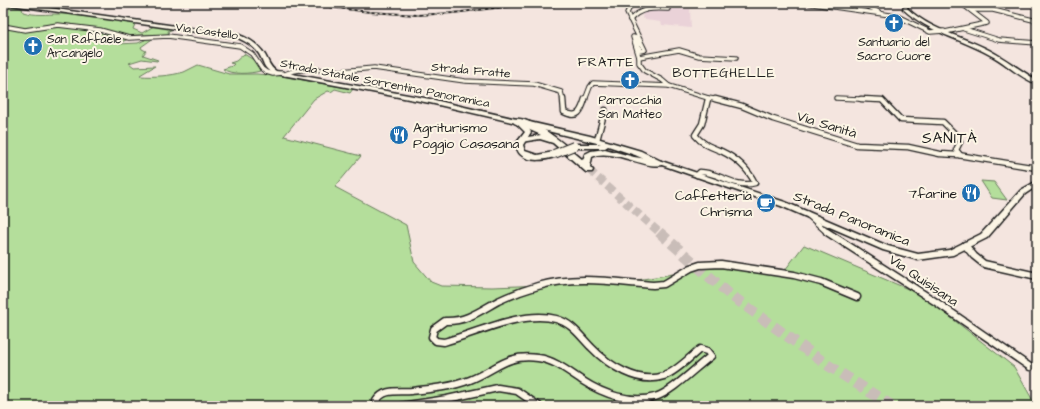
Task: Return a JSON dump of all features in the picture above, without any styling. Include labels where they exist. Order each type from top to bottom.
[{"type":"highway","points":[[517,121],[539,130],[565,148],[587,168],[588,156],[598,151],[610,151],[633,159],[661,163]]},
{"type":"highway","points":[[524,140],[546,138],[565,148]]},
{"type":"main road","name":"Strada Statale Sorrentina Panoramica","points":[[4,3],[239,38],[250,42],[257,48],[264,56],[269,70],[283,74],[430,101],[517,121],[597,140],[661,163]]},
{"type":"main road","points":[[907,3],[905,8],[910,14],[944,32],[992,54],[1021,74],[1037,82]]},
{"type":"main road","points":[[12,7],[31,6]]},
{"type":"main road","points":[[517,121],[527,129],[528,132],[524,140],[519,145],[520,149],[527,155],[539,158],[574,146],[593,145],[607,146],[661,163]]},
{"type":"main road","name":"Strada Panoramica","points":[[661,163],[807,213],[886,248],[918,257],[950,253],[984,236],[1023,192],[1037,183]]},
{"type":"street","points":[[632,3],[627,13],[645,50],[640,51],[637,38],[633,37],[639,57],[640,68],[662,80],[669,86]]},
{"type":"street","points":[[736,3],[744,4]]},
{"type":"street","points":[[806,3],[899,17],[930,32],[944,32],[987,23],[961,3]]},
{"type":"street","points":[[861,3],[881,14]]},
{"type":"street","points":[[630,20],[633,16],[644,10],[654,8],[668,9]]},
{"type":"street","points":[[970,10],[993,10],[1037,21]]},
{"type":"street","name":"Via Castello","points":[[3,26],[25,30],[58,25],[100,30],[129,38],[168,36],[240,46],[245,48],[254,56],[262,71],[269,74],[283,74]]},
{"type":"street","points":[[963,29],[999,40],[1037,43]]},
{"type":"street","points":[[639,57],[652,53],[684,50],[690,54],[699,56],[736,58]]},
{"type":"street","name":"Strada Fratte","points":[[283,74],[301,69],[341,70],[369,68],[444,79],[537,85],[556,90],[563,94],[564,112],[569,115],[580,112],[591,84],[615,83],[669,86]]},
{"type":"street","name":"Via Sanità","points":[[669,86],[748,108],[765,114],[773,119],[857,145],[908,147],[940,154],[1037,168]]},
{"type":"street","points":[[697,175],[700,172],[706,172],[743,184],[751,185],[755,183],[748,172],[736,161],[704,144],[695,135],[702,124],[708,98]]},
{"type":"street","points":[[836,98],[880,99],[888,105],[901,120],[941,121],[958,137],[960,142],[956,150],[961,156]]},
{"type":"street","points":[[597,140],[605,110]]},
{"type":"street","name":"Via Quisisana","points":[[807,213],[810,218],[837,238],[975,328],[1030,367]]},
{"type":"street","points":[[965,245],[974,256],[984,264],[1037,276]]},
{"type":"street","points":[[618,404],[636,403],[654,398],[677,386],[711,356],[710,352],[705,349],[700,349],[665,376],[647,378],[632,375],[606,360],[592,348],[573,327],[550,318],[540,317],[517,321],[444,342],[436,341],[432,337],[432,332],[436,326],[445,321],[453,322],[469,318],[505,298],[559,280],[571,279],[653,285],[664,284],[690,268],[706,264],[739,265],[794,275],[821,282],[857,297]]},
{"type":"street","points":[[378,406],[376,401],[379,396],[385,392],[438,387],[461,382],[473,378],[500,362],[522,357],[548,361],[582,389]]},
{"type":"street","points":[[401,406],[453,398],[489,388],[503,388],[514,390],[529,397],[540,406]]},
{"type":"shaded area","points":[[644,8],[690,9],[691,28],[662,25],[661,22],[645,20],[642,18]]},
{"type":"green space","points":[[3,5],[22,8],[23,12],[32,14],[78,15],[133,23],[135,24],[133,29],[142,33],[154,26],[174,29],[168,31],[169,35],[139,35],[124,37],[128,39],[118,44],[138,43],[146,38],[155,37],[141,47],[146,51],[143,55],[158,60],[157,61],[142,59],[129,63],[134,67],[155,66],[140,76],[156,76],[184,72],[198,65],[229,74],[281,76],[353,89],[350,93],[335,89],[331,92],[328,91],[314,99],[284,136],[361,156],[335,187],[406,225],[414,262],[431,282],[441,286],[492,287],[625,282],[709,268],[785,270],[804,245],[922,295],[1014,367],[1036,406],[3,406]]},
{"type":"green space","points":[[244,54],[257,62],[260,71],[241,73],[226,71],[223,69],[232,66],[234,64],[230,63],[236,61]]},
{"type":"green space","points":[[981,181],[994,182],[1007,200],[992,198]]},
{"type":"tunnel","points":[[3,8],[12,7]]},
{"type":"tunnel","points":[[589,170],[660,233]]},
{"type":"tunnel","points":[[659,232],[729,294],[826,364],[892,406]]},
{"type":"railway","points":[[213,3],[313,5],[370,12],[417,15],[453,13],[511,6],[554,6]]},
{"type":"place","name":"Santuario del Sacro Cuore","points":[[894,23]]},
{"type":"place","name":"San Raffaele Arcangelo","points":[[33,46]]},
{"type":"place","name":"Parrocchia San Matteo","points":[[630,80]]},
{"type":"place","name":"Agriturismo Poggio Casasana","points":[[399,135]]},
{"type":"place","name":"7farine","points":[[971,193]]},
{"type":"place","name":"Caffetteria Chrisma","points":[[766,203]]},
{"type":"district","name":"FRATTE","points":[[606,61]]},
{"type":"district","name":"BOTTEGHELLE","points":[[724,72]]},
{"type":"district","name":"SANITÀ","points":[[950,138]]}]
